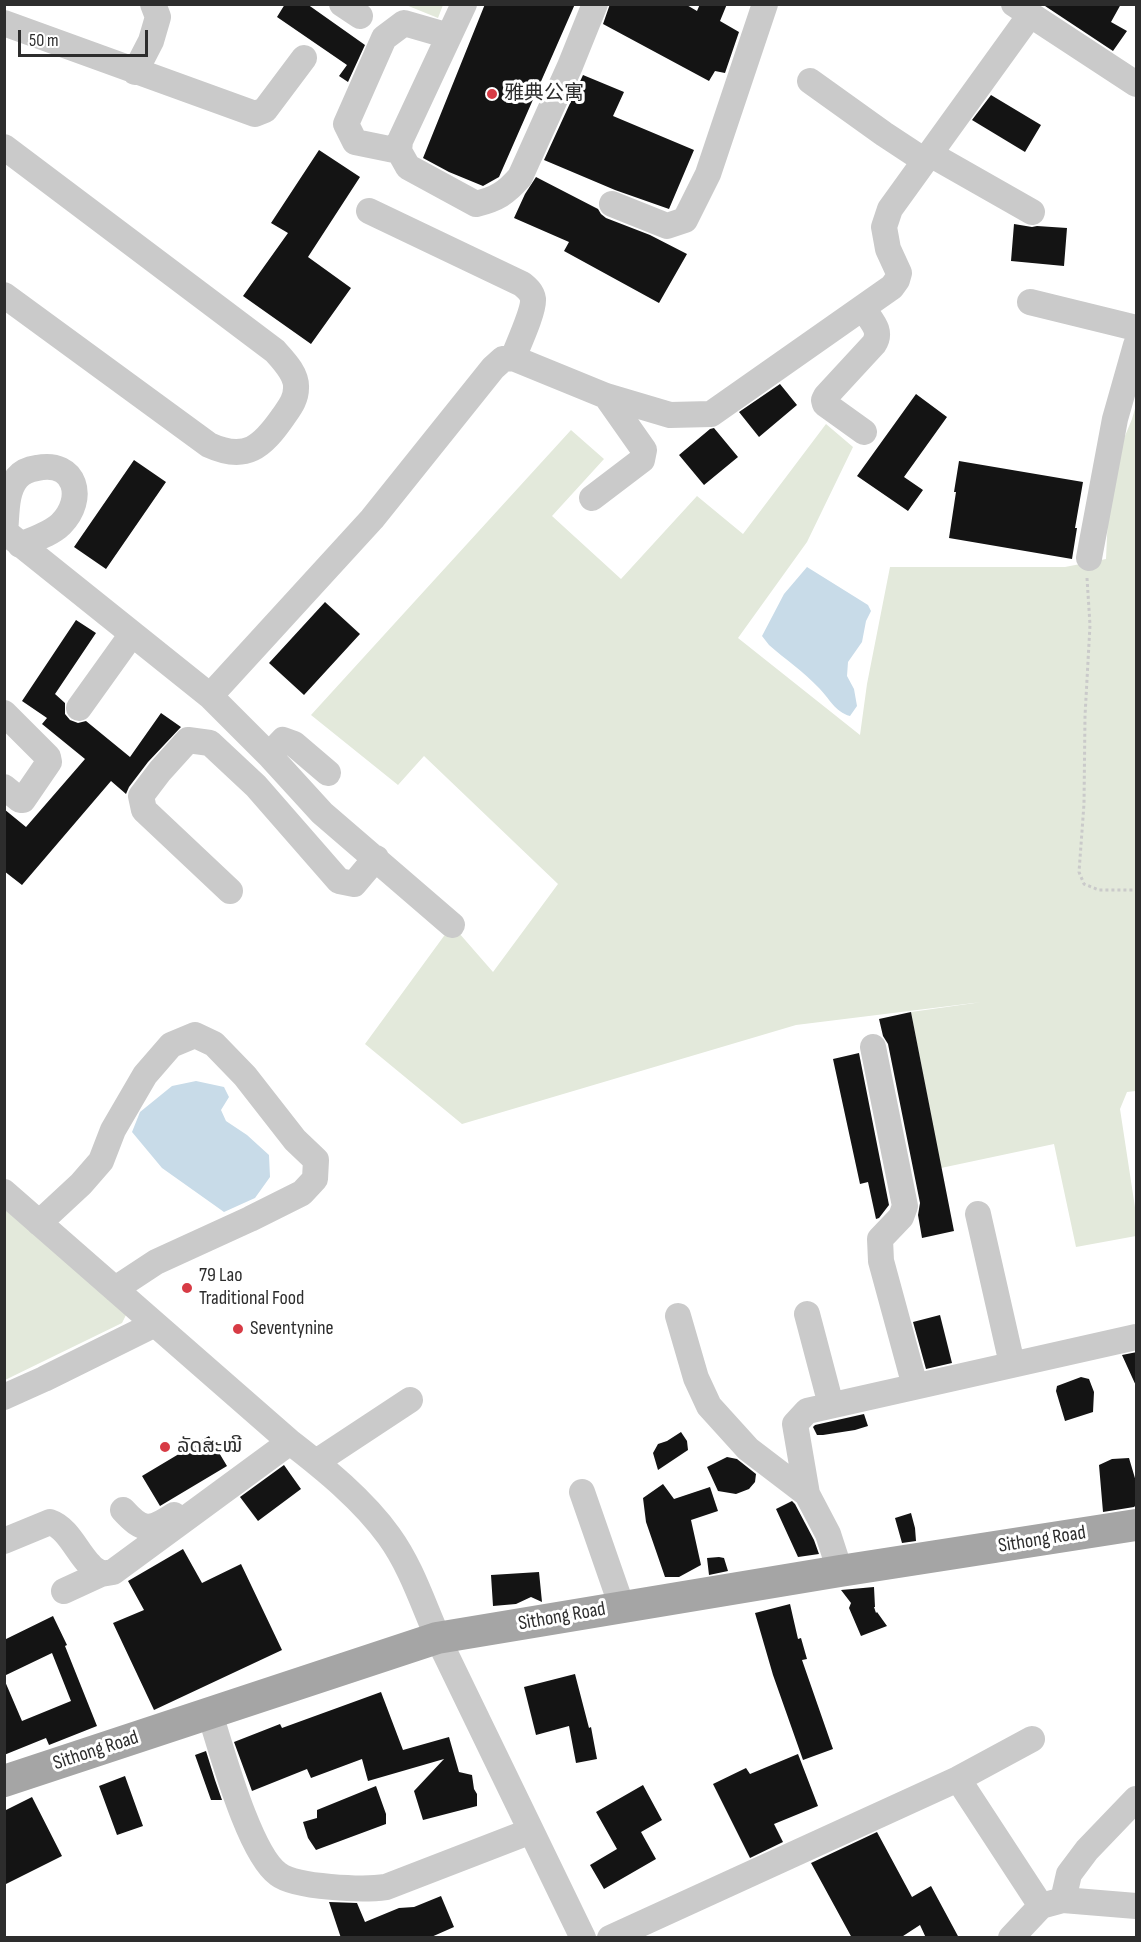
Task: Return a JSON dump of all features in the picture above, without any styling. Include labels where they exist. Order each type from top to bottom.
[{"type":"main road","name":"Sithong Road","points":[[4,1781],[437,1638],[840,1571],[1137,1525]]},
{"type":"street","points":[[135,72],[151,41],[158,17],[153,4]]},
{"type":"street","points":[[464,4],[400,141],[399,151],[408,167],[476,204],[494,200],[511,188],[520,177],[595,4]]},
{"type":"street","points":[[612,204],[667,226],[685,220],[708,174],[765,4]]},
{"type":"street","points":[[210,696],[372,519],[493,368],[503,359],[513,358],[606,396],[670,415],[711,414],[891,287],[899,273],[888,249],[884,226],[890,209],[927,157],[1022,10],[1137,84]]},
{"type":"street","points":[[4,23],[255,114],[265,110],[304,58]]},
{"type":"street","points":[[399,151],[355,142],[346,124],[384,38],[404,23],[449,36]]},
{"type":"street","points":[[810,81],[884,134],[1032,212]]},
{"type":"street","points":[[4,147],[275,351],[292,373],[297,386],[294,402],[268,438],[258,447],[246,451],[220,451],[209,446],[4,295]]},
{"type":"street","points":[[369,211],[522,284],[530,291],[533,299],[532,309],[513,358]]},
{"type":"street","points":[[1030,302],[1137,328]]},
{"type":"street","points":[[862,308],[878,332],[878,337],[824,400],[825,404],[864,432]]},
{"type":"street","points":[[1089,558],[1115,419],[1137,345]]},
{"type":"street","points":[[592,498],[642,460],[644,450],[606,396]]},
{"type":"street","points":[[10,536],[210,696],[269,755],[322,813],[452,925]]},
{"type":"street","points":[[79,708],[132,634]]},
{"type":"street","points":[[4,713],[49,760],[49,765],[22,800],[4,787]]},
{"type":"street","points":[[230,891],[144,810],[141,796],[188,740],[210,743],[256,786],[339,881],[354,884],[376,858]]},
{"type":"street","points":[[269,755],[283,740],[294,744],[328,773]]},
{"type":"street","points":[[39,1223],[81,1184],[101,1161],[113,1130],[144,1075],[171,1045],[195,1035],[214,1044],[244,1076],[295,1140],[316,1160],[315,1179],[302,1193],[156,1262],[115,1289]]},
{"type":"street","points":[[873,1047],[905,1206],[902,1217],[880,1239],[881,1261],[915,1386]]},
{"type":"street","points":[[4,1192],[282,1435],[316,1462],[362,1505],[388,1535],[412,1573],[437,1638],[583,1938]]},
{"type":"street","points":[[978,1214],[1012,1364]]},
{"type":"street","points":[[807,1314],[831,1405]]},
{"type":"street","points":[[678,1316],[696,1378],[709,1406],[748,1449],[807,1494]]},
{"type":"street","points":[[4,1397],[155,1324]]},
{"type":"street","points":[[840,1571],[828,1534],[807,1494],[795,1424],[807,1411],[1137,1337]]},
{"type":"street","points":[[316,1462],[410,1400]]},
{"type":"street","points":[[123,1510],[135,1524],[144,1528],[151,1527],[171,1516],[282,1435]]},
{"type":"street","points":[[64,1591],[101,1574],[113,1572],[282,1435]]},
{"type":"street","points":[[582,1492],[622,1607]]},
{"type":"street","points":[[4,1540],[50,1522],[56,1524],[90,1566],[101,1574]]},
{"type":"street","points":[[210,1714],[247,1826],[269,1867],[280,1876],[297,1882],[366,1890],[386,1887],[531,1831]]},
{"type":"street","points":[[610,1938],[958,1779],[1032,1738]]},
{"type":"street","points":[[958,1779],[1052,1903]]},
{"type":"street","points":[[1011,1938],[1052,1903],[1087,1850],[1137,1799]]},
{"type":"street","points":[[1052,1903],[1137,1906]]},
{"type":"path","points":[[1089,558],[1087,582],[1090,625],[1085,716],[1084,804],[1079,872],[1084,884],[1099,890],[1137,890]]},
{"type":"shaded area","points":[[406,4],[443,5],[438,18]]},
{"type":"shaded area","points":[[1136,405],[1136,1091],[1127,1092],[1120,1109],[1136,1214],[1136,1236],[1076,1247],[1054,1144],[941,1168],[911,1012],[982,1002],[796,1025],[462,1124],[365,1044],[452,925],[493,972],[558,884],[424,756],[398,785],[311,715],[571,430],[604,459],[552,516],[621,579],[697,496],[743,534],[826,424],[853,447],[807,542],[738,638],[860,735],[867,684],[890,567],[1065,567],[1106,559],[1110,472]]},
{"type":"shaded area","points":[[5,1208],[127,1313],[122,1323],[5,1380]]},
{"type":"water","points":[[807,567],[868,605],[871,611],[866,621],[862,642],[848,662],[847,676],[854,689],[857,706],[850,716],[836,708],[813,682],[769,645],[762,636],[784,594]]},
{"type":"water","points":[[196,1081],[224,1087],[229,1097],[221,1110],[226,1121],[247,1135],[269,1155],[270,1177],[255,1198],[224,1212],[162,1168],[132,1132],[140,1112],[172,1086]]},
{"type":"building","points":[[285,4],[307,4],[365,45],[348,82],[339,76],[347,65],[277,17]]},
{"type":"building","name":"雅典公寓","points":[[485,4],[575,4],[499,177],[483,186],[423,158]]},
{"type":"building","points":[[610,4],[685,4],[697,11],[700,4],[727,4],[720,21],[739,32],[725,73],[715,71],[709,81],[603,24]]},
{"type":"building","points":[[1042,4],[1121,4],[1111,22],[1127,31],[1113,51]]},
{"type":"building","points":[[583,75],[624,92],[613,116],[694,150],[669,209],[615,190],[544,160]]},
{"type":"building","points":[[991,95],[1041,125],[1025,152],[972,120]]},
{"type":"building","points":[[319,150],[360,177],[308,257],[351,288],[311,344],[243,296],[288,233],[271,223]]},
{"type":"building","points":[[536,177],[598,209],[606,218],[650,235],[687,254],[659,303],[564,251],[569,242],[514,218]]},
{"type":"building","points":[[1014,224],[1067,228],[1064,266],[1011,261]]},
{"type":"building","points":[[780,384],[797,405],[759,437],[739,412]]},
{"type":"building","points":[[916,394],[947,417],[904,477],[923,490],[908,511],[857,476]]},
{"type":"building","points":[[714,428],[738,457],[704,485],[679,455]]},
{"type":"building","points":[[134,460],[166,482],[106,569],[74,547]]},
{"type":"building","points":[[959,461],[1083,482],[1072,559],[949,538]]},
{"type":"building","points":[[325,602],[360,634],[304,695],[269,663]]},
{"type":"building","points":[[76,620],[96,633],[55,694],[65,703],[65,714],[70,720],[78,723],[86,721],[130,757],[161,713],[181,727],[148,762],[126,794],[111,781],[22,885],[4,871],[4,809],[26,827],[85,759],[42,724],[47,718],[22,701]]},
{"type":"building","points":[[911,1012],[954,1231],[922,1238],[918,1215],[920,1203],[888,1044],[883,1036],[879,1019]]},
{"type":"building","points":[[859,1053],[889,1205],[876,1219],[868,1182],[860,1184],[833,1059]]},
{"type":"building","points":[[940,1315],[952,1363],[926,1369],[913,1322]]},
{"type":"building","points":[[1137,1352],[1137,1388],[1122,1355]]},
{"type":"building","points":[[1081,1377],[1089,1379],[1094,1392],[1093,1412],[1065,1421],[1056,1391],[1057,1386]]},
{"type":"building","points":[[864,1414],[868,1426],[855,1430],[817,1435],[813,1427],[815,1425]]},
{"type":"building","points":[[681,1432],[687,1441],[688,1450],[658,1470],[653,1453],[658,1444]]},
{"type":"building","points":[[209,1436],[227,1466],[160,1506],[142,1476]]},
{"type":"building","points":[[727,1457],[737,1459],[756,1474],[755,1482],[749,1489],[736,1494],[718,1491],[707,1467]]},
{"type":"building","points":[[1129,1458],[1137,1485],[1137,1504],[1134,1507],[1103,1512],[1099,1465],[1112,1459]]},
{"type":"building","points":[[284,1465],[301,1489],[258,1521],[240,1497]]},
{"type":"building","points":[[663,1484],[674,1499],[710,1487],[718,1511],[691,1520],[701,1565],[679,1577],[665,1577],[646,1522],[643,1498]]},
{"type":"building","points":[[792,1501],[814,1540],[819,1554],[798,1557],[776,1509]]},
{"type":"building","points":[[911,1513],[916,1541],[902,1543],[895,1518]]},
{"type":"building","points":[[183,1549],[202,1583],[241,1564],[282,1650],[154,1710],[113,1623],[144,1610],[128,1581]]},
{"type":"building","points":[[707,1558],[724,1558],[728,1571],[709,1575]]},
{"type":"building","points":[[539,1572],[542,1602],[531,1597],[516,1604],[493,1606],[491,1575]]},
{"type":"building","points":[[874,1587],[876,1613],[887,1626],[861,1636],[849,1608],[851,1603],[841,1590]]},
{"type":"building","points":[[790,1604],[798,1639],[801,1638],[807,1659],[802,1660],[833,1749],[803,1760],[773,1675],[755,1613]]},
{"type":"building","points":[[53,1616],[67,1645],[65,1646],[97,1726],[49,1745],[46,1738],[4,1755],[4,1679],[22,1721],[71,1701],[52,1653],[4,1676],[4,1640]]},
{"type":"building","points":[[575,1674],[589,1728],[591,1727],[597,1759],[576,1763],[569,1726],[536,1735],[524,1687]]},
{"type":"building","points":[[381,1692],[403,1750],[449,1737],[459,1772],[472,1775],[477,1794],[477,1806],[423,1820],[414,1791],[444,1759],[368,1781],[362,1759],[311,1778],[307,1769],[252,1791],[234,1742],[280,1724],[282,1728]]},
{"type":"building","points":[[206,1751],[222,1800],[211,1800],[195,1755]]},
{"type":"building","points":[[798,1754],[818,1806],[774,1824],[783,1842],[750,1858],[713,1784],[746,1768],[750,1774]]},
{"type":"building","points":[[125,1776],[143,1826],[117,1835],[99,1786]]},
{"type":"building","points":[[643,1785],[662,1820],[641,1832],[656,1859],[604,1889],[590,1865],[617,1849],[596,1812]]},
{"type":"building","points":[[376,1786],[386,1814],[386,1824],[316,1850],[308,1838],[303,1822],[317,1818],[317,1810]]},
{"type":"building","points":[[32,1797],[62,1856],[4,1885],[4,1811]]},
{"type":"building","points":[[877,1832],[912,1897],[931,1886],[959,1938],[926,1938],[920,1925],[900,1938],[852,1938],[811,1863]]},
{"type":"building","points":[[441,1896],[454,1927],[429,1938],[341,1938],[329,1902],[357,1903],[365,1922],[399,1908],[414,1907]]},
{"type":"place","name":"雅典公寓","points":[[492,94]]},
{"type":"place","name":"79 Lao Traditional Food","points":[[187,1288]]},
{"type":"place","name":"Seventynine","points":[[238,1329]]},
{"type":"place","name":"ລັດສະໝີ","points":[[165,1447]]}]
